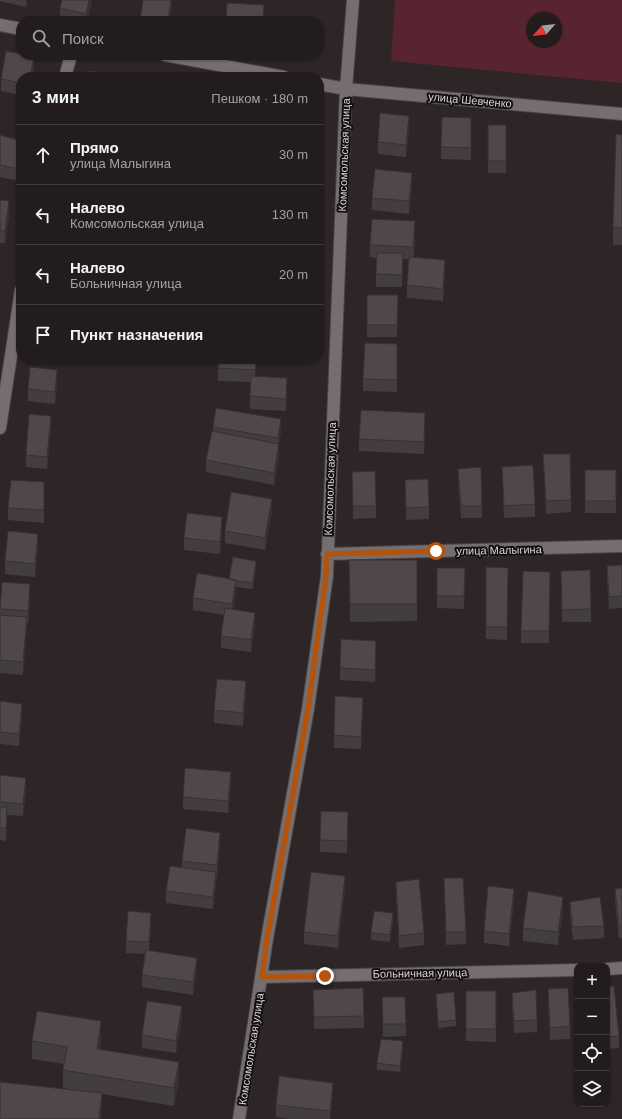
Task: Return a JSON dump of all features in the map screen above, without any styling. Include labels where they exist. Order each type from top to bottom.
[{"type":"street","name":"Комсомольская улица","points":[[239,1119],[267,939],[308,709],[326,576],[346,89],[353,0]]},
{"type":"street","points":[[0,25],[16,27]]},
{"type":"street","points":[[66,72],[70,60]]},
{"type":"street","points":[[192,60],[257,72]]},
{"type":"street","name":"улица Шевченко","points":[[324,85],[346,89],[622,114]]},
{"type":"street","points":[[0,428],[16,323]]},
{"type":"street","name":"улица Малыгина","points":[[327,554],[622,546]]},
{"type":"street","points":[[610,969],[622,968]]},
{"type":"street","name":"Больничная улица","points":[[262,977],[574,970]]},
{"type":"shaded area","points":[[395,0],[622,0],[622,83],[391,61]]},
{"type":"building","points":[[62,0],[89,0],[86,14],[60,8]]},
{"type":"building","points":[[143,0],[171,0],[169,16],[141,16]]},
{"type":"building","points":[[227,3],[264,5],[263,16],[226,16]]},
{"type":"building","points":[[6,51],[16,53],[16,60],[33,60],[31,72],[16,72],[16,82],[1,79]]},
{"type":"building","points":[[380,113],[409,116],[406,145],[378,142]]},
{"type":"building","points":[[442,117],[471,118],[471,148],[441,147]]},
{"type":"building","points":[[488,125],[506,125],[506,161],[488,161]]},
{"type":"building","points":[[616,134],[622,135],[622,228],[613,227]]},
{"type":"building","points":[[0,135],[16,140],[16,168],[0,165]]},
{"type":"building","points":[[375,169],[412,173],[409,201],[372,198]]},
{"type":"building","points":[[0,200],[9,201],[5,231],[0,230]]},
{"type":"building","points":[[372,219],[415,221],[413,247],[370,245]]},
{"type":"building","points":[[377,253],[403,253],[402,275],[376,274]]},
{"type":"building","points":[[409,257],[445,260],[443,289],[407,285]]},
{"type":"building","points":[[367,295],[398,295],[397,325],[367,325]]},
{"type":"building","points":[[365,343],[397,344],[397,380],[363,379]]},
{"type":"building","points":[[218,364],[256,364],[255,370],[218,368]]},
{"type":"building","points":[[30,367],[57,370],[55,392],[28,389]]},
{"type":"building","points":[[251,376],[287,378],[286,399],[250,396]]},
{"type":"building","points":[[216,408],[281,419],[278,438],[213,427]]},
{"type":"building","points":[[361,410],[425,413],[424,442],[359,439]]},
{"type":"building","points":[[29,414],[51,416],[47,457],[26,455]]},
{"type":"building","points":[[212,431],[279,444],[274,473],[206,460]]},
{"type":"building","points":[[543,454],[570,454],[571,500],[546,501]]},
{"type":"building","points":[[533,465],[535,504],[504,506],[502,467]]},
{"type":"building","points":[[481,467],[482,506],[461,506],[458,469]]},
{"type":"building","points":[[585,470],[616,470],[616,501],[585,501]]},
{"type":"building","points":[[375,471],[376,506],[353,506],[352,472]]},
{"type":"building","points":[[428,479],[429,507],[406,508],[405,480]]},
{"type":"building","points":[[11,480],[44,482],[44,510],[8,508]]},
{"type":"building","points":[[231,492],[272,499],[265,538],[225,531]]},
{"type":"building","points":[[187,513],[222,517],[220,542],[184,538]]},
{"type":"building","points":[[8,531],[38,534],[35,564],[5,561]]},
{"type":"building","points":[[233,557],[256,561],[253,583],[229,579]]},
{"type":"building","points":[[349,560],[417,560],[417,604],[350,604]]},
{"type":"building","points":[[622,565],[622,596],[609,597],[607,566]]},
{"type":"building","points":[[486,567],[508,568],[507,627],[486,627]]},
{"type":"building","points":[[437,568],[465,568],[464,596],[437,596]]},
{"type":"building","points":[[590,570],[591,609],[562,610],[561,571]]},
{"type":"building","points":[[523,571],[550,572],[549,631],[521,631]]},
{"type":"building","points":[[197,573],[236,580],[232,604],[193,598]]},
{"type":"building","points":[[2,582],[30,584],[28,611],[0,609]]},
{"type":"building","points":[[225,608],[255,613],[251,640],[221,636]]},
{"type":"building","points":[[0,615],[27,617],[23,662],[0,660]]},
{"type":"building","points":[[341,639],[376,641],[375,670],[340,668]]},
{"type":"building","points":[[217,679],[246,681],[243,713],[214,710]]},
{"type":"building","points":[[335,696],[363,698],[361,737],[334,735]]},
{"type":"building","points":[[0,701],[22,704],[19,734],[0,732]]},
{"type":"building","points":[[185,768],[231,772],[228,801],[183,797]]},
{"type":"building","points":[[0,775],[26,778],[23,804],[0,802]]},
{"type":"building","points":[[0,807],[7,807],[6,828],[0,828]]},
{"type":"building","points":[[321,811],[348,812],[347,841],[320,840]]},
{"type":"building","points":[[186,828],[220,833],[217,865],[182,861]]},
{"type":"building","points":[[170,866],[216,872],[213,897],[166,891]]},
{"type":"building","points":[[311,872],[345,876],[338,936],[304,932]]},
{"type":"building","points":[[444,878],[463,878],[466,932],[446,932]]},
{"type":"building","points":[[419,879],[424,933],[399,936],[396,882]]},
{"type":"building","points":[[488,886],[514,889],[509,934],[484,931]]},
{"type":"building","points":[[622,888],[622,926],[619,926],[615,889]]},
{"type":"building","points":[[528,891],[563,897],[558,932],[523,928]]},
{"type":"building","points":[[600,897],[604,926],[573,927],[570,902]]},
{"type":"building","points":[[128,911],[151,913],[149,942],[126,941]]},
{"type":"building","points":[[374,911],[393,913],[390,935],[371,933]]},
{"type":"building","points":[[146,950],[197,958],[193,982],[142,975]]},
{"type":"building","points":[[614,986],[619,1036],[610,1037],[610,987]]},
{"type":"building","points":[[363,988],[364,1016],[314,1017],[313,990]]},
{"type":"building","points":[[568,988],[570,1026],[550,1028],[548,989]]},
{"type":"building","points":[[536,990],[537,1020],[514,1021],[512,993]]},
{"type":"building","points":[[466,991],[496,991],[496,1029],[466,1029]]},
{"type":"building","points":[[454,992],[456,1020],[438,1022],[436,994]]},
{"type":"building","points":[[382,997],[405,997],[406,1024],[383,1024]]},
{"type":"building","points":[[147,1001],[182,1006],[176,1041],[142,1035]]},
{"type":"building","points":[[37,1011],[101,1021],[97,1049],[179,1062],[174,1088],[63,1070],[67,1047],[32,1041]]},
{"type":"building","points":[[381,1039],[403,1041],[400,1066],[377,1063]]},
{"type":"building","points":[[279,1076],[333,1083],[330,1111],[276,1105]]},
{"type":"building","points":[[0,1082],[102,1093],[99,1119],[0,1119]]},
{"type":"route","points":[[325,976],[262,977],[267,939],[308,709],[326,576],[327,554],[436,551]]}]
